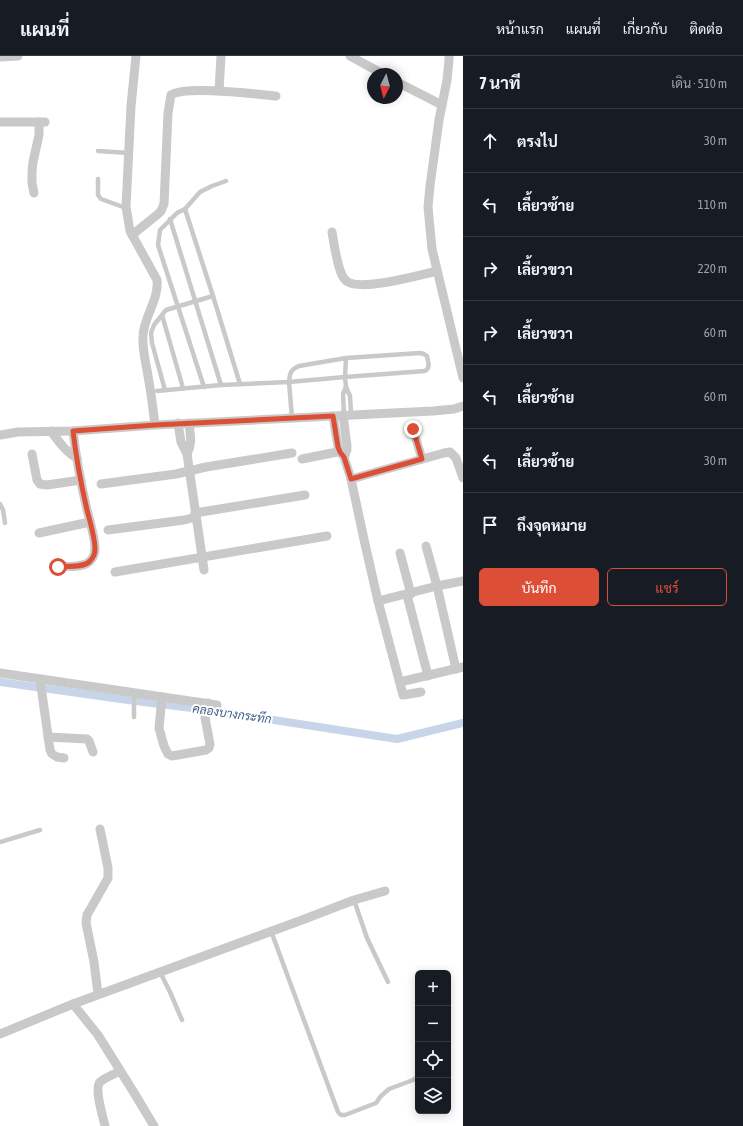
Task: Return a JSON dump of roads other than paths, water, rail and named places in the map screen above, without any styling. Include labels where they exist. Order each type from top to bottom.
[{"type":"street","points":[[0,57],[18,56]]},
{"type":"street","points":[[136,56],[131,106],[126,208],[130,231],[157,280],[158,288],[145,323],[143,336],[155,425]]},
{"type":"street","points":[[219,91],[221,56]]},
{"type":"street","points":[[350,56],[372,68]]},
{"type":"street","points":[[449,56],[447,80],[442,105],[428,207],[432,248],[463,378]]},
{"type":"street","points":[[403,85],[442,105]]},
{"type":"street","points":[[132,235],[158,214],[164,204],[168,113],[171,96],[184,91],[219,91],[276,96]]},
{"type":"street","points":[[0,122],[42,122],[33,162],[32,182],[34,193]]},
{"type":"street","points":[[332,232],[342,275],[348,282],[365,285],[437,271]]},
{"type":"street","points":[[0,435],[10,433],[73,431],[189,423],[433,411],[454,409],[463,406]]},
{"type":"street","points":[[346,415],[347,441],[344,453],[378,601],[403,695],[421,692]]},
{"type":"street","points":[[333,416],[338,447],[344,453]]},
{"type":"street","points":[[187,454],[191,447],[189,423]]},
{"type":"street","points":[[178,424],[181,442],[187,454],[204,570]]},
{"type":"street","points":[[413,429],[422,459]]},
{"type":"street","points":[[52,431],[69,454],[77,458]]},
{"type":"street","points":[[58,567],[82,565],[90,561],[95,549],[73,431]]},
{"type":"street","points":[[351,479],[450,452],[456,458],[463,478]]},
{"type":"street","points":[[102,484],[176,474],[206,467],[292,453]]},
{"type":"street","points":[[302,459],[344,453]]},
{"type":"street","points":[[32,454],[37,480],[40,484],[46,485],[81,480]]},
{"type":"street","points":[[108,530],[184,520],[196,515],[306,495]]},
{"type":"street","points":[[39,533],[90,522]]},
{"type":"street","points":[[115,572],[327,536]]},
{"type":"street","points":[[400,682],[460,668],[426,546]]},
{"type":"street","points":[[400,553],[428,676]]},
{"type":"street","points":[[378,601],[463,581]]},
{"type":"street","points":[[0,673],[41,682],[134,694],[162,698],[211,705],[205,718],[210,744],[209,748],[206,750],[172,756],[168,754],[159,728],[162,698]]},
{"type":"street","points":[[41,682],[48,737],[52,754],[57,757],[64,758]]},
{"type":"street","points":[[48,737],[87,740],[93,752]]},
{"type":"street","points":[[98,994],[94,962],[86,923],[87,915],[108,878],[108,868],[100,829]]},
{"type":"street","points":[[0,1034],[98,994],[271,932],[354,900],[385,891]]},
{"type":"street","points":[[73,1004],[98,1035],[154,1126]]},
{"type":"street","points":[[105,1126],[98,1094],[98,1086],[100,1082],[120,1071]]},
{"type":"lane","points":[[98,151],[128,153]]},
{"type":"lane","points":[[98,179],[98,195],[101,199],[126,208]]},
{"type":"lane","points":[[204,387],[158,245],[160,230],[170,219],[185,209],[200,192],[226,181]]},
{"type":"lane","points":[[185,209],[240,384]]},
{"type":"lane","points":[[170,219],[221,385]]},
{"type":"lane","points":[[165,390],[152,343],[151,333],[154,325],[166,310],[213,296]]},
{"type":"lane","points":[[162,314],[184,388]]},
{"type":"lane","points":[[157,391],[221,385],[289,382],[425,370],[429,367],[427,356],[420,352],[346,358],[299,366],[293,369],[290,373],[289,382],[292,418]]},
{"type":"lane","points":[[346,358],[346,387],[350,396],[346,415]]},
{"type":"lane","points":[[0,504],[6,523]]},
{"type":"lane","points":[[134,694],[134,717]]},
{"type":"lane","points":[[0,842],[40,830]]},
{"type":"lane","points":[[354,900],[367,938],[388,982]]},
{"type":"lane","points":[[271,932],[338,1112],[341,1115],[345,1115],[376,1103],[389,1089],[416,1078]]},
{"type":"lane","points":[[160,972],[182,1020]]},
{"type":"waterway","name":"คลองบางกระทึก","points":[[0,682],[208,710],[397,739],[463,723]]}]
